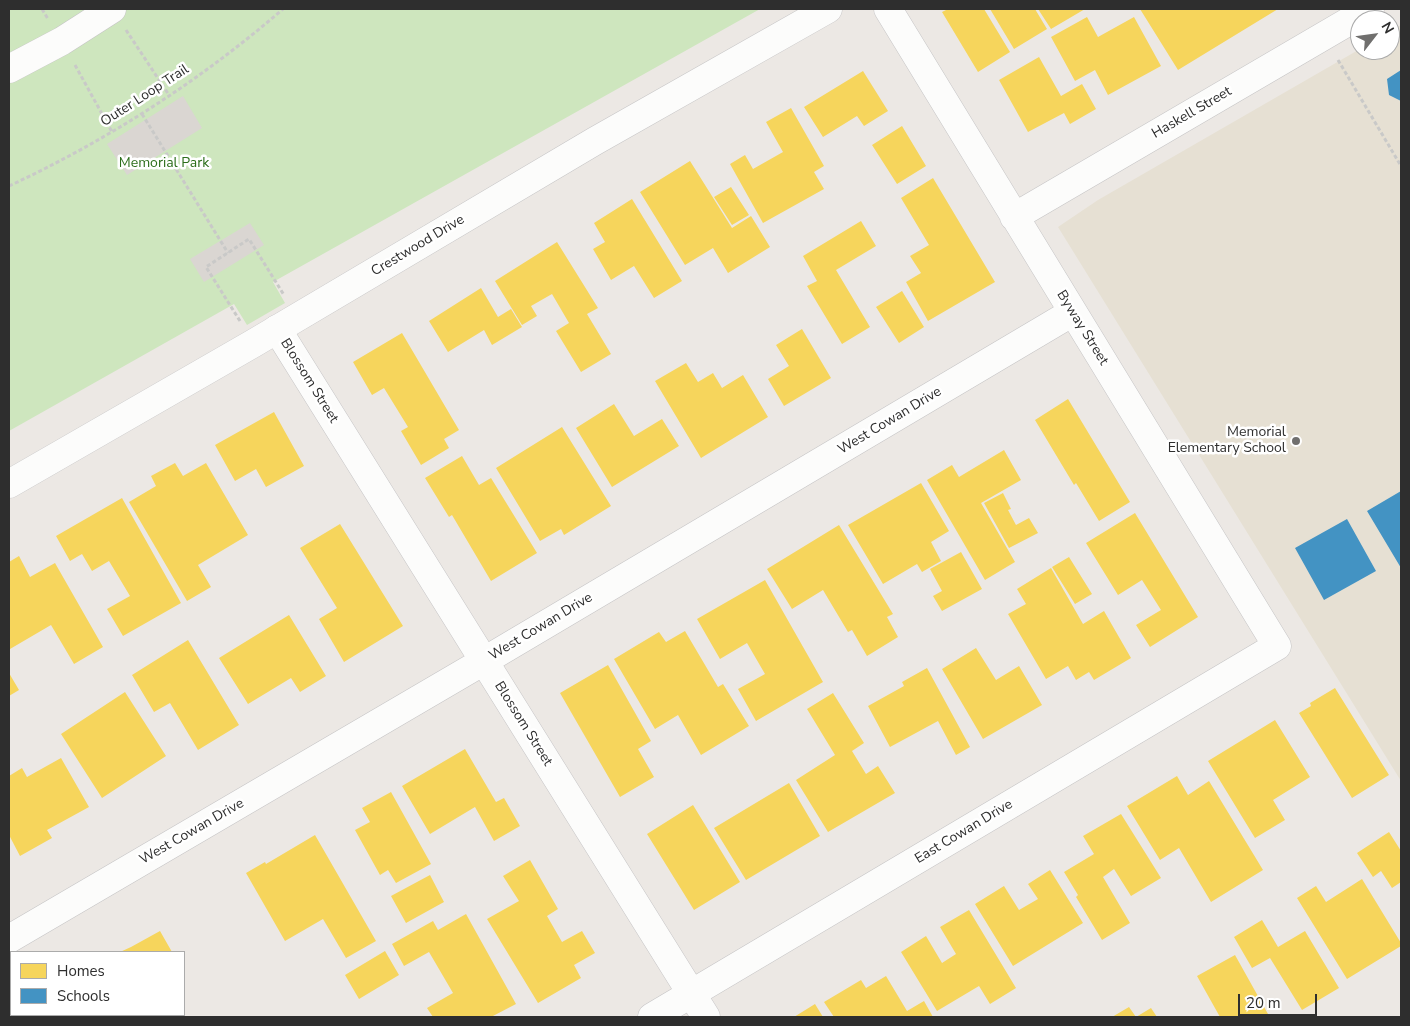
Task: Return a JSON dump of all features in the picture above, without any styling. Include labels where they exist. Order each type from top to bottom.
[{"type":"street","points":[[9,69],[62,41],[112,9]]},
{"type":"street","name":"Crestwood Drive","points":[[9,484],[254,343],[595,141],[828,9]]},
{"type":"street","name":"Byway Street","points":[[888,9],[1277,646]]},
{"type":"street","name":"Haskell Street","points":[[1014,217],[1370,9]]},
{"type":"street","name":"West Cowan Drive","points":[[9,939],[484,661],[1073,312]]},
{"type":"street","name":"Blossom Street","points":[[287,323],[484,661],[706,1017]]},
{"type":"street","name":"East Cowan Drive","points":[[652,1017],[1277,646]]},
{"type":"path","points":[[112,9],[169,95]]},
{"type":"path","name":"Outer Loop Trail","points":[[9,186],[48,167],[142,114],[236,48],[283,9]]},
{"type":"path","points":[[1324,36],[1401,166]]},
{"type":"path","points":[[62,41],[112,132]]},
{"type":"path","points":[[142,114],[228,253]]},
{"type":"path","points":[[254,343],[206,267],[250,239],[287,323]]},
{"type":"shaded area","name":"Memorial Elementary School","points":[[1400,26],[1401,781],[1058,227],[1098,200],[1350,55],[1350,60],[1400,60]]},
{"type":"shaded area","points":[[183,96],[202,128],[127,175],[107,144]]},
{"type":"shaded area","points":[[250,223],[264,245],[204,282],[190,259]]},
{"type":"green space","name":"Memorial Park","points":[[9,9],[760,9],[273,282],[285,303],[247,325],[234,304],[9,431]]},
{"type":"building: Homes","points":[[948,9],[984,9],[1010,52],[978,72],[942,12]]},
{"type":"building: Homes","points":[[990,9],[1035,9],[1047,29],[1014,49]]},
{"type":"building: Homes","points":[[1038,9],[1085,9],[1051,29]]},
{"type":"building: Homes","points":[[1140,9],[1278,9],[1178,70]]},
{"type":"building: Homes","points":[[1087,17],[1098,37],[1134,17],[1161,66],[1108,95],[1095,70],[1075,81],[1051,37]]},
{"type":"building: Homes","points":[[1039,57],[1061,96],[1082,84],[1096,109],[1070,124],[1064,113],[1028,132],[999,80]]},
{"type":"building: Homes","points":[[863,71],[888,111],[864,126],[857,116],[823,137],[804,107]]},
{"type":"building: Homes","points":[[791,108],[824,166],[814,172],[824,189],[763,223],[730,164],[745,155],[753,169],[783,152],[766,122]]},
{"type":"building: Homes","points":[[902,126],[926,166],[897,184],[872,145]]},
{"type":"building: Homes","points":[[690,161],[732,228],[751,216],[770,247],[728,273],[713,248],[685,265],[640,192]]},
{"type":"building: Homes","points":[[933,178],[995,282],[928,321],[906,282],[921,273],[910,256],[929,245],[901,198]]},
{"type":"building: Homes","points":[[731,187],[749,215],[732,225],[714,197]]},
{"type":"building: Homes","points":[[632,199],[682,281],[654,298],[634,266],[611,280],[593,249],[605,242],[594,223]]},
{"type":"building: Homes","points":[[861,221],[876,246],[836,270],[870,327],[842,344],[807,286],[817,281],[803,256]]},
{"type":"building: Homes","points":[[557,242],[598,308],[587,314],[611,354],[581,372],[556,331],[569,323],[552,294],[531,306],[537,316],[522,325],[495,281]]},
{"type":"building: Homes","points":[[481,288],[498,317],[511,309],[522,327],[492,345],[484,330],[448,352],[429,321]]},
{"type":"building: Homes","points":[[902,291],[924,327],[899,343],[876,307]]},
{"type":"building: Homes","points":[[802,329],[831,378],[784,406],[768,379],[789,366],[776,345]]},
{"type":"building: Homes","points":[[402,333],[459,430],[444,439],[449,448],[421,465],[401,431],[408,427],[384,388],[372,395],[353,362]]},
{"type":"building: Homes","points":[[686,363],[698,382],[713,373],[722,388],[743,375],[768,417],[701,458],[655,381]]},
{"type":"building: Homes","points":[[1068,399],[1130,502],[1099,521],[1076,483],[1074,485],[1035,420]]},
{"type":"building: Homes","points":[[614,404],[634,436],[662,419],[679,446],[612,487],[576,428]]},
{"type":"building: Homes","points":[[274,412],[304,466],[266,487],[256,469],[235,481],[215,445]]},
{"type":"building: Homes","points":[[562,427],[611,506],[564,535],[561,529],[540,541],[496,468]]},
{"type":"building: Homes","points":[[1004,450],[1021,480],[981,503],[1015,562],[985,580],[927,480],[952,465],[959,477]]},
{"type":"building: Homes","points":[[462,456],[479,485],[491,478],[537,553],[491,581],[452,515],[449,517],[425,478]]},
{"type":"building: Homes","points":[[175,463],[183,476],[206,463],[248,535],[198,565],[211,587],[187,601],[129,502],[156,486],[151,476]]},
{"type":"building: Homes","points":[[921,483],[949,531],[931,542],[941,561],[922,572],[917,564],[883,584],[848,525]]},
{"type":"building: Homes","points":[[1003,493],[1011,509],[1008,510],[1016,525],[1029,518],[1038,533],[1009,548],[984,503]]},
{"type":"building: Homes","points":[[122,498],[181,603],[123,636],[107,609],[130,596],[109,561],[92,571],[82,554],[70,561],[56,536]]},
{"type":"building: Homes","points":[[1135,513],[1198,617],[1150,647],[1136,625],[1161,610],[1142,580],[1118,595],[1086,543]]},
{"type":"building: Homes","points":[[340,524],[403,626],[344,662],[319,619],[337,608],[300,548]]},
{"type":"building: Homes","points":[[839,525],[893,614],[887,617],[898,637],[867,656],[852,630],[848,632],[823,590],[792,609],[767,569]]},
{"type":"building: Homes","points":[[961,552],[982,589],[942,611],[933,596],[942,591],[930,569]]},
{"type":"building: Homes","points":[[19,556],[30,577],[55,563],[103,647],[74,664],[51,625],[10,649],[9,562]]},
{"type":"building: Homes","points":[[1069,557],[1092,594],[1075,604],[1052,567]]},
{"type":"building: Homes","points":[[1051,568],[1083,624],[1104,611],[1131,658],[1094,680],[1089,672],[1076,680],[1068,666],[1046,679],[1008,614],[1026,604],[1017,589]]},
{"type":"building: Homes","points":[[765,580],[823,682],[756,721],[738,689],[765,674],[747,643],[720,659],[697,619]]},
{"type":"building: Homes","points":[[289,615],[326,676],[300,692],[291,678],[248,704],[219,658]]},
{"type":"building: Homes","points":[[685,631],[718,687],[723,684],[749,726],[701,755],[678,715],[655,729],[614,659],[659,632],[666,642]]},
{"type":"building: Homes","points":[[188,640],[239,725],[198,750],[170,703],[154,712],[132,675]]},
{"type":"building: Homes","points":[[976,648],[996,680],[1019,666],[1042,705],[983,739],[942,669]]},
{"type":"building: Homes","points":[[608,665],[651,741],[638,749],[654,777],[620,797],[560,693]]},
{"type":"building: Homes","points":[[927,668],[970,747],[956,755],[938,721],[890,747],[868,706],[904,686],[902,682]]},
{"type":"building: Homes","points":[[9,673],[19,690],[9,696]]},
{"type":"building: Homes","points":[[1335,688],[1389,775],[1352,798],[1299,713],[1311,706],[1310,703]]},
{"type":"building: Homes","points":[[125,692],[166,756],[102,798],[61,734]]},
{"type":"building: Homes","points":[[833,693],[864,743],[852,751],[866,774],[878,766],[895,793],[828,832],[796,780],[835,755],[807,709]]},
{"type":"building: Homes","points":[[1275,720],[1310,777],[1273,800],[1285,820],[1255,838],[1208,761]]},
{"type":"building: Homes","points":[[465,749],[496,802],[504,798],[520,826],[494,841],[475,807],[430,834],[402,786]]},
{"type":"building: Homes","points":[[61,758],[89,807],[47,830],[52,838],[20,856],[9,835],[9,776],[22,768],[27,777]]},
{"type":"building: Homes","points":[[1177,776],[1188,795],[1209,781],[1263,870],[1211,902],[1179,848],[1160,860],[1127,806]]},
{"type":"building: Homes","points":[[789,783],[820,836],[746,880],[714,828]]},
{"type":"building: Homes","points":[[391,792],[431,864],[396,883],[388,870],[380,875],[355,830],[370,822],[362,808]]},
{"type":"building: Homes","points":[[693,805],[740,882],[694,910],[647,834]]},
{"type":"building: Homes","points":[[1121,814],[1161,878],[1131,896],[1114,869],[1103,877],[1130,923],[1102,940],[1076,897],[1078,895],[1064,872],[1094,854],[1083,836]]},
{"type":"building: Homes","points":[[1389,832],[1401,851],[1401,882],[1392,888],[1381,871],[1373,877],[1357,853]]},
{"type":"building: Homes","points":[[315,835],[376,941],[346,958],[323,919],[285,941],[246,873],[265,862],[266,864]]},
{"type":"building: Homes","points":[[530,860],[558,909],[547,916],[562,942],[582,931],[595,953],[574,965],[581,978],[538,1003],[487,919],[519,901],[503,876]]},
{"type":"building: Homes","points":[[1050,870],[1083,923],[1013,966],[975,904],[1004,886],[1019,910],[1038,899],[1028,884]]},
{"type":"building: Homes","points":[[430,875],[444,902],[406,923],[391,896]]},
{"type":"building: Homes","points":[[1362,879],[1401,943],[1401,946],[1347,979],[1297,898],[1316,886],[1326,902]]},
{"type":"building: Homes","points":[[969,910],[1016,988],[990,1004],[979,986],[937,1011],[901,952],[926,936],[942,963],[956,954],[940,927]]},
{"type":"building: Homes","points":[[466,914],[516,1004],[491,1017],[433,1017],[427,1008],[453,993],[429,952],[404,966],[392,944],[433,921],[438,930]]},
{"type":"building: Homes","points":[[1262,920],[1278,947],[1305,931],[1339,988],[1302,1010],[1270,958],[1252,968],[1234,937]]},
{"type":"building: Homes","points":[[160,931],[171,951],[122,951]]},
{"type":"building: Homes","points":[[385,951],[399,975],[359,999],[345,975]]},
{"type":"building: Homes","points":[[1235,955],[1268,1014],[1262,1017],[1220,1017],[1197,976]]},
{"type":"building: Homes","points":[[886,976],[907,1011],[924,1001],[933,1017],[834,1017],[824,1002],[861,980],[866,988]]},
{"type":"building: Homes","points":[[815,1004],[823,1017],[794,1017]]},
{"type":"building: Homes","points":[[1129,1007],[1136,1017],[1112,1017]]},
{"type":"building: Homes","points":[[1151,1008],[1157,1017],[1136,1017]]},
{"type":"building: Homes","points":[[85,1016],[86,1017],[28,1017]]},
{"type":"building: Homes","points":[[117,1016],[167,1017],[118,1017]]},
{"type":"building: Schools","points":[[1401,70],[1401,101],[1389,95],[1387,79]]},
{"type":"building: Schools","points":[[1401,491],[1401,568],[1367,511]]},
{"type":"building: Schools","points":[[1347,519],[1376,571],[1324,600],[1295,548]]},
{"type":"place","name":"Memorial Elementary School","points":[[1296,441]]}]
